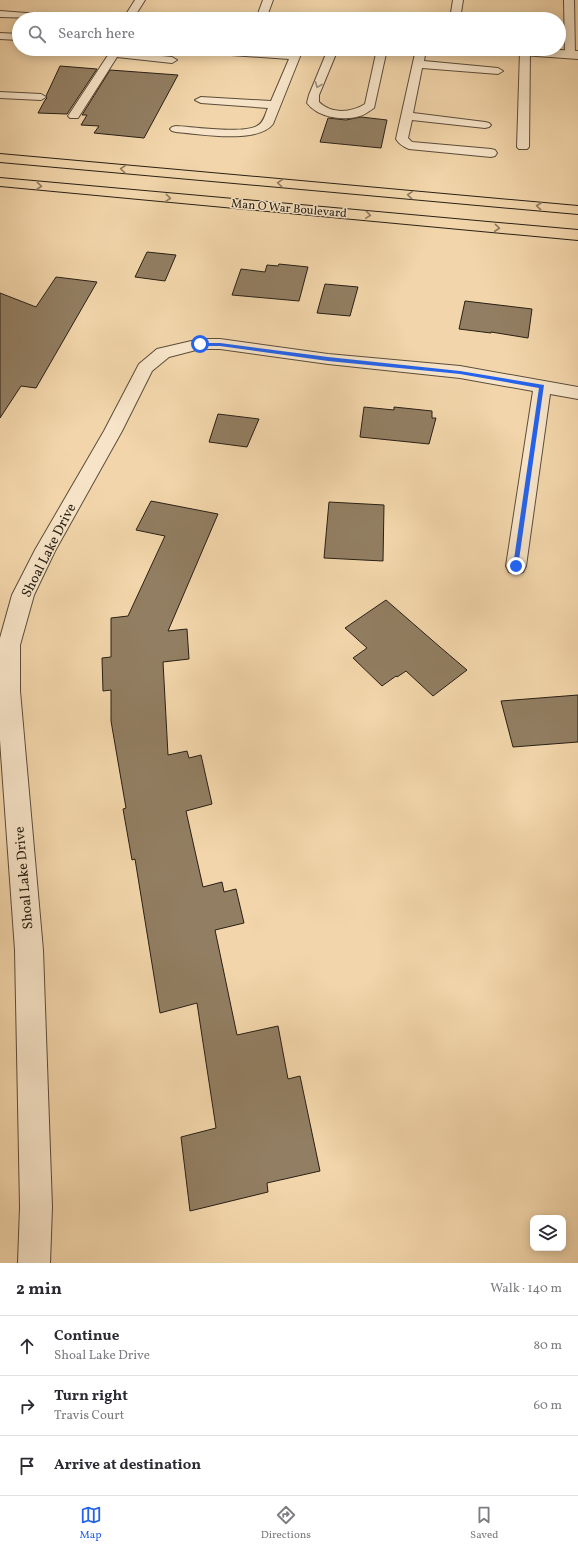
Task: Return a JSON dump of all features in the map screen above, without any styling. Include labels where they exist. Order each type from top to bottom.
[{"type":"main road","name":"Man O War Boulevard","points":[[0,158],[578,210]]},
{"type":"main road","name":"Man O War Boulevard","points":[[0,182],[578,235]]},
{"type":"street","points":[[0,14],[12,15]]},
{"type":"street","name":"Shoal Lake Drive","points":[[34,1263],[36,1207],[28,950],[8,691],[9,645],[23,595],[42,556],[113,431],[145,368],[163,353],[200,344],[220,344],[328,359],[460,372],[578,393]]},
{"type":"street","points":[[516,566],[542,387]]},
{"type":"lane","points":[[132,12],[140,0]]},
{"type":"lane","points":[[264,12],[268,0]]},
{"type":"lane","points":[[456,12],[458,0]]},
{"type":"lane","points":[[569,0],[574,32],[574,55]]},
{"type":"lane","points":[[0,36],[12,37]]},
{"type":"lane","points":[[74,116],[112,56]]},
{"type":"lane","points":[[144,56],[172,60]]},
{"type":"lane","points":[[176,129],[244,133],[261,129],[267,124],[294,56]]},
{"type":"lane","points":[[330,56],[314,95],[313,102],[317,108],[330,112],[356,114],[362,112],[370,106],[381,56]]},
{"type":"lane","points":[[420,56],[402,139],[410,146],[491,153]]},
{"type":"lane","points":[[523,147],[525,56]]},
{"type":"lane","points":[[418,64],[498,71]]},
{"type":"lane","points":[[0,95],[41,97]]},
{"type":"lane","points":[[201,100],[275,105]]},
{"type":"lane","points":[[407,116],[485,125]]},
{"type":"building","points":[[60,66],[97,69],[67,114],[38,113],[47,98],[46,96]]},
{"type":"building","points":[[110,70],[178,75],[144,138],[94,133],[99,126],[81,125],[87,115],[82,115]]},
{"type":"building","points":[[361,117],[387,120],[381,148],[320,142],[328,118],[346,120]]},
{"type":"building","points":[[147,252],[176,255],[165,281],[135,277]]},
{"type":"building","points":[[279,264],[308,267],[299,301],[232,295],[241,269],[265,272],[267,265],[278,266]]},
{"type":"building","points":[[56,277],[97,282],[36,388],[21,386],[0,418],[0,293],[36,307]]},
{"type":"building","points":[[325,284],[358,287],[350,316],[317,313]]},
{"type":"building","points":[[465,301],[532,309],[528,338],[459,329]]},
{"type":"building","points":[[364,407],[394,410],[394,407],[432,411],[432,418],[436,418],[429,444],[360,437]]},
{"type":"building","points":[[218,414],[259,419],[247,447],[209,442]]},
{"type":"building","points":[[151,501],[218,514],[168,631],[187,629],[189,659],[163,662],[168,755],[187,751],[189,758],[201,755],[212,804],[186,811],[203,887],[222,882],[224,892],[236,889],[244,923],[215,930],[237,1035],[278,1026],[288,1079],[300,1076],[320,1171],[267,1183],[268,1192],[190,1211],[181,1137],[216,1128],[197,1003],[160,1013],[135,859],[132,860],[123,809],[126,808],[111,721],[111,690],[103,691],[102,658],[111,657],[111,618],[128,616],[165,536],[136,530]]},
{"type":"building","points":[[329,502],[384,505],[383,561],[324,558]]},
{"type":"building","points":[[386,600],[467,670],[433,696],[406,671],[382,686],[353,658],[367,648],[345,628]]},
{"type":"building","points":[[578,695],[578,742],[513,747],[501,701]]},
{"type":"route","points":[[200,344],[220,344],[328,359],[460,372],[542,387],[516,566]]}]
